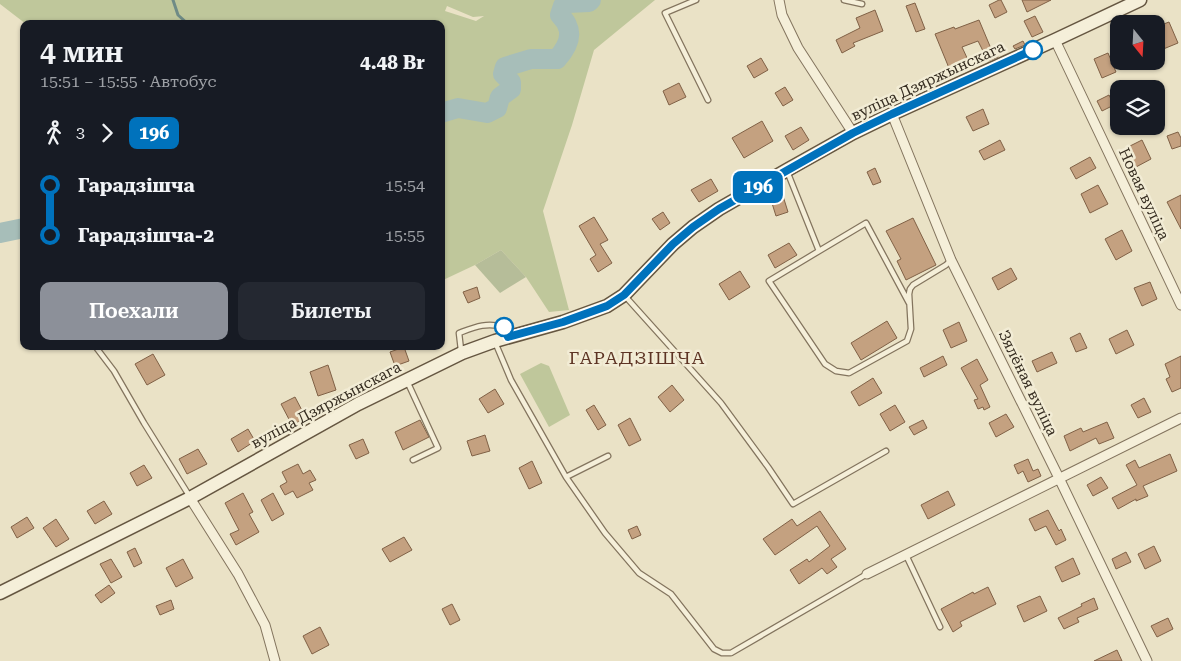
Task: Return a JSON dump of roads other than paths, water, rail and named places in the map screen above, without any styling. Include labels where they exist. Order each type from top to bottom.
[{"type":"street","points":[[779,0],[782,14],[798,48],[853,133]]},
{"type":"street","name":"вуліца Дзяржынскага","points":[[0,593],[190,498],[358,404],[462,353],[607,306],[624,295],[673,244],[719,209],[853,133],[1140,0]]},
{"type":"street","name":"Новая вуліца","points":[[1056,40],[1181,304]]},
{"type":"street","name":"Зялёная вуліца","points":[[892,114],[951,260],[1147,661]]},
{"type":"street","points":[[867,574],[1181,418]]},
{"type":"street","points":[[190,498],[238,574],[265,625],[275,661]]},
{"type":"lane","points":[[696,0],[665,13],[708,100]]},
{"type":"lane","points":[[844,0],[862,4]]},
{"type":"lane","points":[[787,170],[819,251]]},
{"type":"lane","points":[[909,305],[866,223],[769,281],[825,364],[836,371],[849,373],[907,341],[911,328],[910,288],[951,260]]},
{"type":"lane","points":[[624,295],[721,403],[793,504],[886,451]]},
{"type":"lane","points":[[462,353],[459,333],[484,324],[496,324],[504,327],[508,337]]},
{"type":"lane","points":[[495,341],[511,380],[566,477],[605,533],[639,574],[671,594],[714,649],[722,653],[731,653],[867,574]]},
{"type":"lane","points":[[98,350],[114,372],[190,498]]},
{"type":"lane","points":[[406,380],[438,448],[413,460]]},
{"type":"lane","points":[[566,477],[608,456]]},
{"type":"lane","points":[[906,555],[940,627]]},
{"type":"waterway","points":[[173,0],[178,15],[184,20]]},
{"type":"waterway","points":[[445,112],[458,108],[487,113],[497,108],[500,97],[511,89],[511,82],[503,74],[505,67],[531,59],[557,59],[563,52],[569,39],[569,30],[560,15],[563,6],[568,3],[589,2],[591,0]]},
{"type":"waterway","points":[[0,233],[20,229]]},
{"type":"district","name":"ГАРАДЗІШЧА","points":[[637,357]]}]
